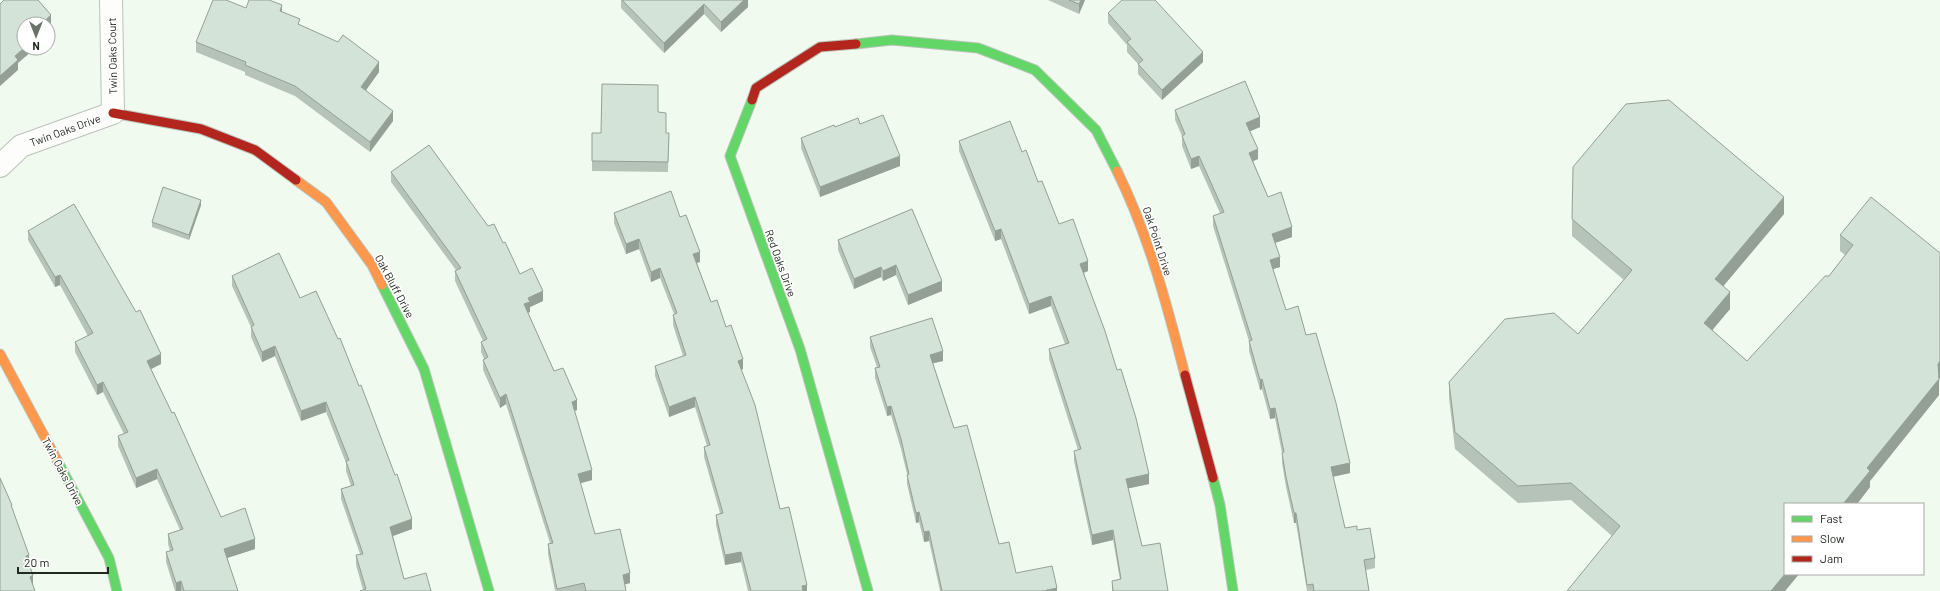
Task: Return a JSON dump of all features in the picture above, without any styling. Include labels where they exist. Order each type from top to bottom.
[{"type":"street","name":"Twin Oaks Court","points":[[111,0],[113,113]]},
{"type":"street","name":"Red Oaks Drive","points":[[868,591],[800,349],[730,156],[756,88],[820,47],[892,40]]},
{"type":"street","name":"Oak Point Drive","points":[[892,40],[978,48],[1035,70],[1096,130],[1134,206],[1164,295],[1220,505],[1233,591]]},
{"type":"street","name":"Twin Oaks Drive","points":[[0,166],[21,146],[113,113]]},
{"type":"street","name":"Oak Bluff Drive","points":[[113,113],[201,129],[255,150],[326,202],[372,265],[424,369],[489,591]]},
{"type":"street","name":"Twin Oaks Drive","points":[[0,354],[109,558],[117,591]]},
{"type":"building","points":[[4,0],[38,0],[51,15],[16,16],[15,56],[18,60],[0,76],[0,4]]},
{"type":"building","points":[[213,0],[226,0],[246,8],[249,0],[269,0],[282,5],[280,11],[300,19],[298,24],[338,42],[343,35],[379,62],[361,87],[393,111],[370,142],[295,86],[245,65],[246,62],[196,42]]},
{"type":"building","points":[[622,0],[744,0],[721,22],[704,4],[664,43]]},
{"type":"building","points":[[1069,0],[1081,0],[1079,4]]},
{"type":"building","points":[[1122,0],[1155,0],[1203,52],[1162,90],[1138,64],[1143,60],[1127,42],[1131,39],[1108,13]]},
{"type":"building","points":[[1245,81],[1260,117],[1246,123],[1258,149],[1249,153],[1268,197],[1281,192],[1292,227],[1272,234],[1280,257],[1270,260],[1286,310],[1298,306],[1306,335],[1316,333],[1336,403],[1350,463],[1331,467],[1345,528],[1357,526],[1357,530],[1370,528],[1375,558],[1364,560],[1369,591],[1314,591],[1313,584],[1307,585],[1296,513],[1294,513],[1286,477],[1282,453],[1284,452],[1275,408],[1270,409],[1262,379],[1260,380],[1249,341],[1252,340],[1213,216],[1224,212],[1199,156],[1191,159],[1182,136],[1185,134],[1175,110]]},
{"type":"building","points":[[602,84],[658,85],[658,112],[666,113],[666,133],[669,133],[668,162],[592,161],[592,133],[601,133]]},
{"type":"building","points":[[1669,100],[1784,197],[1715,279],[1730,292],[1704,323],[1747,361],[1825,276],[1829,276],[1853,245],[1840,235],[1871,197],[1940,253],[1939,379],[1867,468],[1870,471],[1844,503],[1784,503],[1784,575],[1771,591],[1567,591],[1620,526],[1571,483],[1518,486],[1455,432],[1449,382],[1505,319],[1554,313],[1578,334],[1632,270],[1572,219],[1573,167],[1626,104]]},
{"type":"building","points":[[883,115],[900,156],[820,187],[801,138],[834,125],[835,127],[858,118],[860,124]]},
{"type":"building","points":[[1010,121],[1022,152],[1026,150],[1038,182],[1042,181],[1059,224],[1073,219],[1088,261],[1080,264],[1105,331],[1117,370],[1121,369],[1136,418],[1149,474],[1126,479],[1142,546],[1160,543],[1168,591],[1113,591],[1112,581],[1121,579],[1113,530],[1092,535],[1074,451],[1081,449],[1049,349],[1069,343],[1051,296],[1029,304],[1001,229],[995,231],[959,141]]},
{"type":"building","points":[[429,145],[488,226],[494,224],[503,243],[505,242],[520,274],[532,268],[543,291],[528,298],[530,302],[524,304],[554,371],[563,368],[577,400],[572,402],[592,470],[578,474],[595,534],[620,529],[630,573],[623,575],[626,591],[586,591],[584,583],[557,589],[548,544],[553,543],[506,394],[500,398],[483,360],[488,357],[481,342],[487,339],[455,271],[461,268],[391,172]]},
{"type":"building","points":[[163,187],[201,200],[189,235],[152,222]]},
{"type":"building","points":[[671,191],[680,217],[686,215],[700,252],[693,254],[711,302],[717,300],[726,327],[731,325],[743,359],[738,361],[755,405],[780,509],[789,507],[807,585],[802,586],[803,591],[751,591],[741,552],[725,555],[716,515],[723,513],[704,447],[710,445],[695,397],[669,407],[655,366],[686,355],[673,315],[677,313],[660,268],[651,272],[639,239],[626,244],[614,213]]},
{"type":"building","points":[[74,204],[136,312],[140,310],[161,354],[147,361],[172,413],[174,412],[221,517],[245,508],[255,539],[224,549],[238,591],[184,591],[181,581],[176,583],[166,552],[173,550],[168,534],[183,529],[157,469],[136,478],[118,436],[128,432],[103,382],[97,385],[75,342],[93,333],[60,275],[55,277],[28,231]]},
{"type":"building","points":[[912,209],[942,281],[908,295],[896,265],[883,271],[881,267],[854,279],[838,240]]},
{"type":"building","points":[[279,253],[300,298],[316,291],[338,339],[340,338],[359,386],[361,385],[395,475],[397,474],[412,519],[390,527],[404,579],[426,573],[431,591],[360,591],[366,589],[356,555],[363,554],[341,489],[354,485],[346,461],[349,460],[326,402],[301,411],[275,346],[262,352],[251,327],[254,325],[232,276]]},
{"type":"building","points":[[932,318],[943,351],[930,355],[954,428],[967,425],[999,544],[1009,542],[1016,573],[1052,566],[1057,588],[1043,591],[942,591],[929,531],[924,532],[919,512],[916,513],[907,475],[909,474],[901,439],[891,406],[887,407],[875,368],[880,367],[870,337]]},
{"type":"building","points":[[0,478],[12,505],[29,555],[26,556],[33,575],[30,577],[35,591],[0,591]]},
{"type":"traffic: fast","points":[[856,44],[892,40],[978,48],[1035,70],[1096,130],[1117,171]]},
{"type":"traffic: fast","points":[[752,100],[730,156],[800,349],[868,591]]},
{"type":"traffic: fast","points":[[382,285],[424,369],[489,591]]},
{"type":"traffic: fast","points":[[57,460],[109,558],[117,591]]},
{"type":"traffic: fast","points":[[1213,478],[1220,505],[1233,591]]},
{"type":"traffic: slow","points":[[1117,171],[1139,220],[1148,246],[1164,297],[1185,375]]},
{"type":"traffic: slow","points":[[296,180],[326,202],[372,265],[382,285]]},
{"type":"traffic: slow","points":[[0,354],[57,460]]},
{"type":"traffic: jam","points":[[752,100],[756,88],[820,47],[856,44]]},
{"type":"traffic: jam","points":[[113,113],[201,129],[255,150],[296,180]]},
{"type":"traffic: jam","points":[[1185,375],[1213,478]]}]
